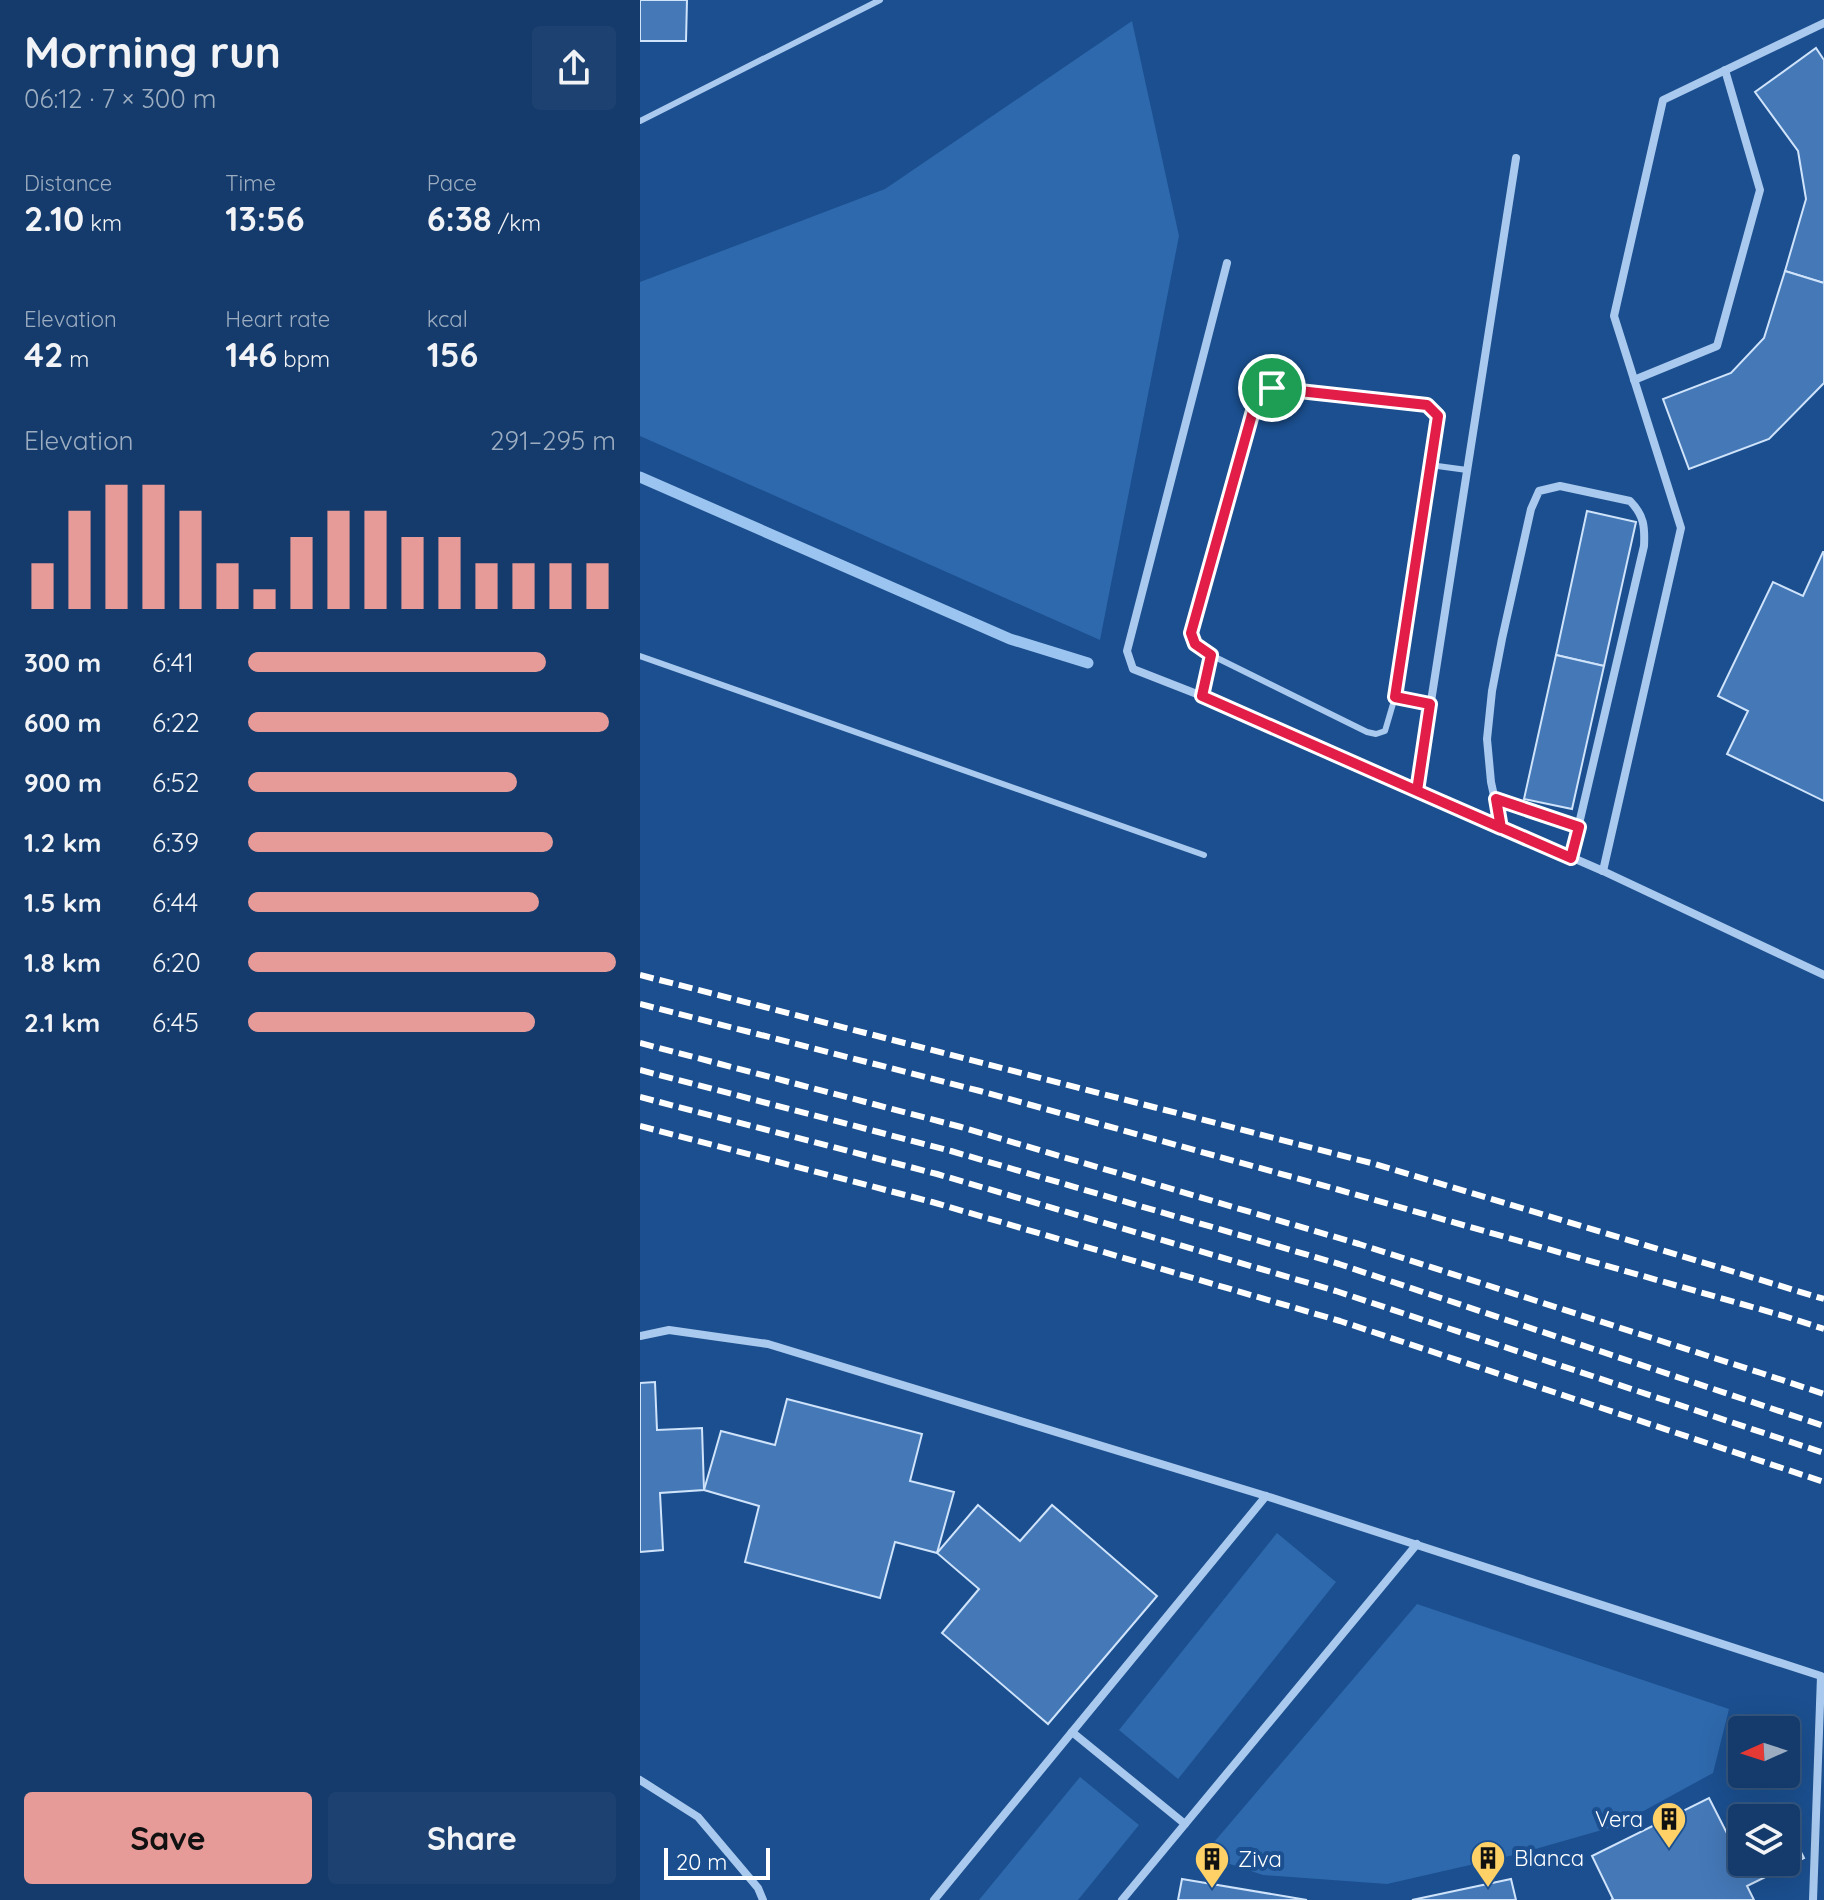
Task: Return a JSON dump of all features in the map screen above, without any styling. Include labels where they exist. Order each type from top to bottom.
[{"type":"street","points":[[1603,871],[1681,528],[1614,316],[1663,100],[1824,23]]},
{"type":"street","points":[[1634,380],[1717,346],[1760,190],[1725,70]]},
{"type":"street","points":[[1417,791],[1516,158]]},
{"type":"street","points":[[1227,263],[1127,651],[1133,669],[1202,696],[1603,871],[1824,975]]},
{"type":"street","points":[[1501,828],[1491,782],[1487,739],[1492,691],[1531,509],[1539,491],[1560,486],[1630,501],[1645,521],[1644,546],[1571,858]]},
{"type":"street","points":[[1496,799],[1579,827]]},
{"type":"street","points":[[640,1336],[669,1330],[768,1344],[1266,1496],[1821,1676],[1813,1900]]},
{"type":"street","points":[[934,1900],[1266,1496]]},
{"type":"street","points":[[1122,1900],[1417,1544]]},
{"type":"street","points":[[1072,1732],[1185,1824]]},
{"type":"street","points":[[640,1780],[698,1817],[758,1888],[763,1900]]},
{"type":"lane","points":[[640,121],[880,0]]},
{"type":"lane","points":[[1272,388],[1427,405],[1438,416],[1430,465],[1395,697],[1385,731],[1376,734],[1367,732],[1211,655],[1195,644],[1191,633],[1258,393],[1272,388]]},
{"type":"lane","points":[[1430,465],[1467,470]]},
{"type":"lane","points":[[1202,696],[1211,655]]},
{"type":"lane","points":[[640,656],[1204,855]]},
{"type":"lane","points":[[1395,697],[1430,704]]},
{"type":"shaded area","points":[[1132,21],[1179,236],[1100,640],[640,436],[640,282],[885,189]]},
{"type":"shaded area","points":[[1277,1533],[1336,1582],[1178,1779],[1119,1730]]},
{"type":"shaded area","points":[[1417,1604],[1729,1709],[1713,1773],[1616,1826],[1518,1854],[1387,1884],[1263,1875],[1203,1855]]},
{"type":"shaded area","points":[[1080,1777],[1139,1825],[1078,1900],[979,1900]]},
{"type":"building","points":[[640,0],[687,0],[686,41],[640,41]]},
{"type":"building","points":[[1816,48],[1824,60],[1824,283],[1785,271],[1806,199],[1798,151],[1755,92]]},
{"type":"building","points":[[1785,271],[1824,283],[1824,383],[1769,439],[1689,469],[1663,399],[1731,373],[1764,338]]},
{"type":"building","points":[[1587,511],[1636,522],[1604,666],[1556,655]]},
{"type":"building","points":[[1823,552],[1824,801],[1727,754],[1748,711],[1718,696],[1773,582],[1803,596]]},
{"type":"building","points":[[1556,655],[1604,666],[1572,809],[1524,799]]},
{"type":"building","points":[[655,1382],[657,1430],[702,1428],[704,1490],[660,1493],[663,1550],[640,1552],[640,1383]]},
{"type":"building","points":[[787,1399],[922,1434],[910,1481],[954,1492],[937,1553],[895,1542],[880,1598],[745,1562],[759,1506],[704,1490],[721,1431],[775,1445]]},
{"type":"building","points":[[978,1505],[1020,1541],[1052,1505],[1157,1596],[1048,1724],[942,1633],[979,1589],[937,1553]]},
{"type":"building","name":"Vera","points":[[1709,1798],[1728,1835],[1728,1876],[1767,1876],[1747,1886],[1754,1900],[1611,1900],[1592,1856]]},
{"type":"building","name":"Ziva","points":[[1182,1879],[1307,1900],[1178,1900]]},
{"type":"building","name":"Blanca","points":[[1511,1879],[1516,1900],[1412,1900]]},
{"type":"waterway","points":[[640,477],[1010,639],[1088,663]]},
{"type":"railway","points":[[640,975],[1375,1164],[1824,1299]]},
{"type":"railway","points":[[640,1004],[980,1091],[1824,1329]]},
{"type":"railway","points":[[640,1043],[961,1127],[1359,1244],[1824,1394]]},
{"type":"railway","points":[[640,1070],[951,1151],[1339,1264],[1824,1426]]},
{"type":"railway","points":[[640,1097],[937,1174],[1336,1291],[1824,1453]]},
{"type":"railway","points":[[640,1126],[932,1202],[1340,1321],[1824,1482]]},
{"type":"place","name":"Vera","points":[[1669,1850]]},
{"type":"place","name":"Blanca","points":[[1488,1889]]},
{"type":"place","name":"Ziva","points":[[1212,1890]]},
{"type":"route","points":[[1272,388],[1258,393],[1191,633],[1195,644],[1211,655],[1202,696],[1417,791],[1501,828],[1496,799],[1579,827],[1571,858],[1501,828],[1417,791],[1430,704],[1395,697],[1438,416],[1427,405],[1272,388]]}]
